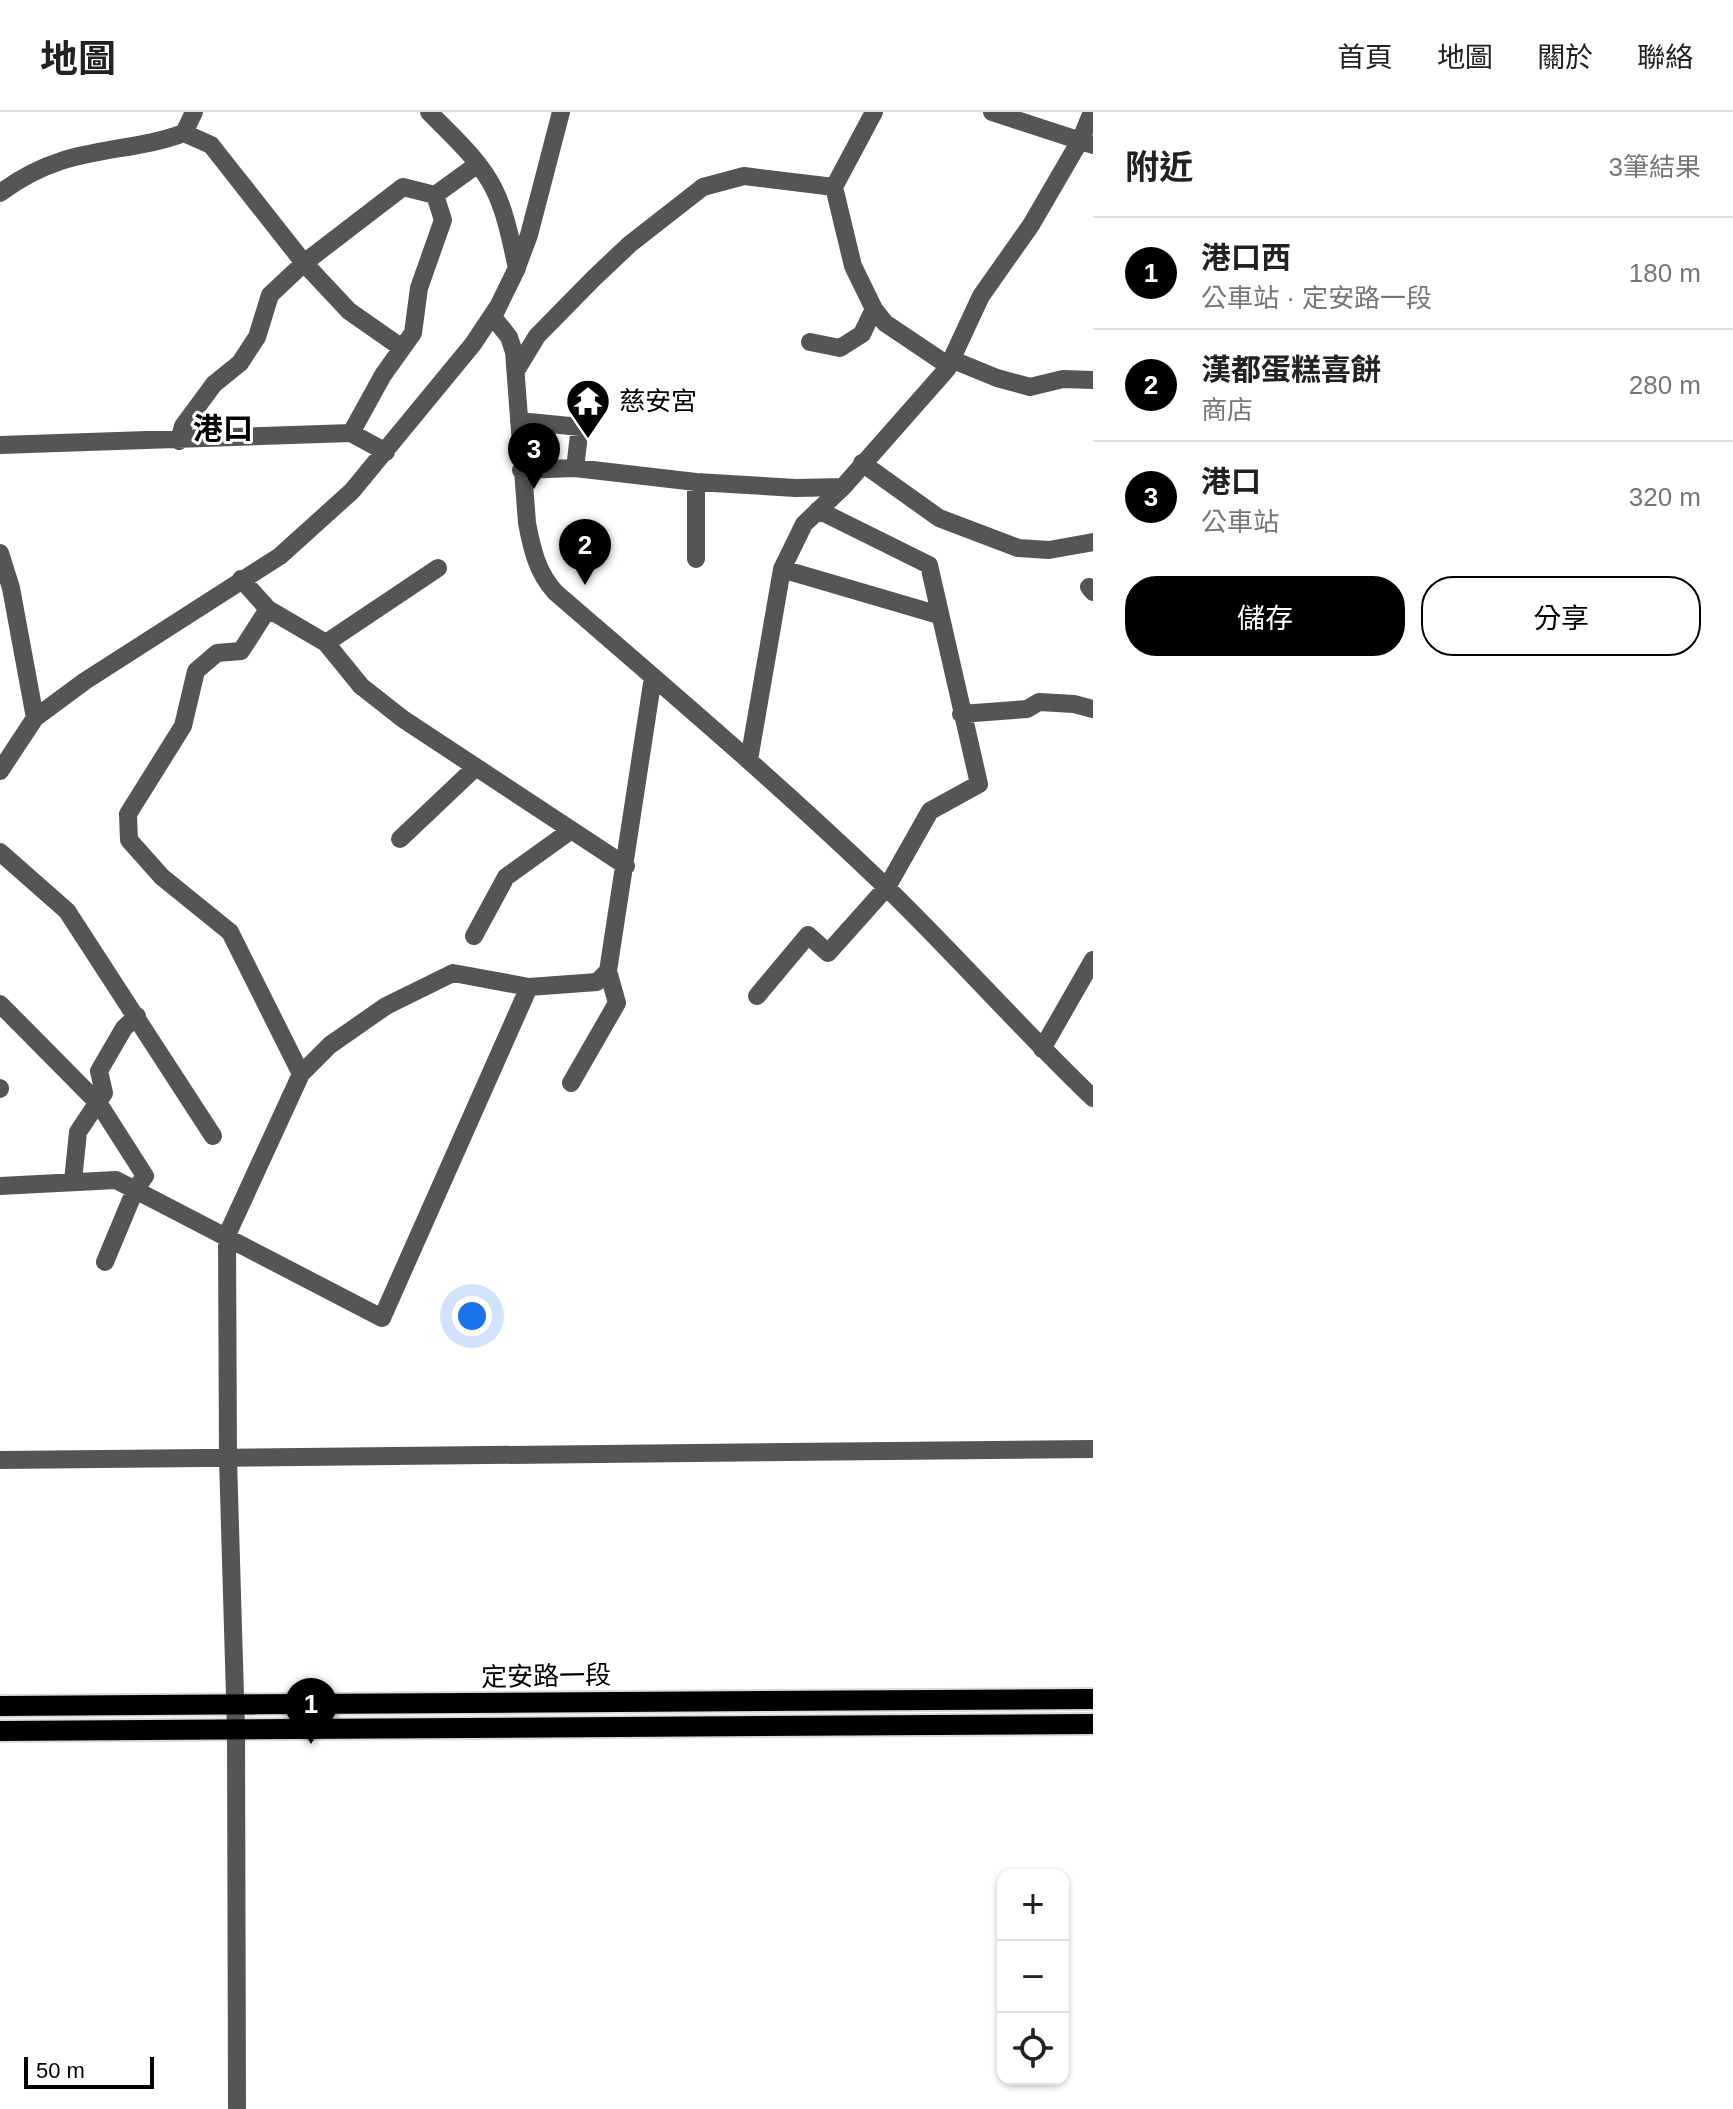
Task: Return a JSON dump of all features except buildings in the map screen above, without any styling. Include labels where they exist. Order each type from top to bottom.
[{"type":"main road","name":"定安路一段","points":[[0,1706],[1093,1699]]},
{"type":"main road","name":"定安路一段","points":[[0,1731],[1093,1724]]},
{"type":"street","points":[[184,133],[194,112]]},
{"type":"street","points":[[429,112],[478,164],[494,189],[503,210],[517,268]]},
{"type":"street","points":[[0,771],[35,718],[85,681],[280,556],[352,491],[386,452],[493,317],[529,235],[561,112]]},
{"type":"street","points":[[874,112],[834,187],[853,266],[874,309],[885,323],[951,363],[997,378],[1030,387],[1063,379],[1093,380]]},
{"type":"street","points":[[992,112],[1087,142]]},
{"type":"street","points":[[749,760],[782,569],[804,524],[843,487],[951,363],[981,296],[1087,142],[1092,112]]},
{"type":"street","points":[[0,193],[23,177],[62,161],[165,140],[184,133],[211,145],[304,263],[349,311],[402,348]]},
{"type":"street","points":[[179,441],[183,426],[214,384],[240,363],[257,337],[270,295],[304,263],[403,187],[435,195],[478,164]]},
{"type":"street","points":[[517,369],[537,336],[603,269],[703,187],[744,176],[834,187]]},
{"type":"street","points":[[351,433],[383,375],[413,333],[419,288],[443,220],[435,195]]},
{"type":"street","points":[[810,342],[840,348],[862,334],[874,309]]},
{"type":"street","points":[[493,317],[509,337],[517,369],[521,470],[530,538],[544,579],[887,887],[1093,1098]]},
{"type":"street","points":[[519,421],[580,427],[575,468]]},
{"type":"street","points":[[0,445],[351,433],[386,452]]},
{"type":"street","points":[[862,463],[939,518],[1018,548],[1049,550],[1093,542]]},
{"type":"street","points":[[521,470],[575,468],[696,482],[796,488],[843,487]]},
{"type":"street","points":[[696,482],[696,559]]},
{"type":"street","points":[[757,996],[808,935],[828,953],[887,887],[930,811],[979,784],[929,565],[818,510]]},
{"type":"street","points":[[0,553],[11,588],[35,718]]},
{"type":"street","points":[[326,643],[438,568]]},
{"type":"street","points":[[782,569],[939,615]]},
{"type":"street","points":[[241,579],[268,609],[326,643],[361,686],[403,719],[626,866]]},
{"type":"street","points":[[268,609],[241,651],[217,653],[196,671],[183,726],[128,814],[129,840],[162,877],[230,932],[301,1074]]},
{"type":"street","points":[[571,1083],[617,1003],[608,971],[653,677]]},
{"type":"street","points":[[961,714],[1027,709],[1039,702],[1074,704],[1093,709]]},
{"type":"street","points":[[400,839],[476,767]]},
{"type":"street","points":[[474,936],[506,877],[570,831]]},
{"type":"street","points":[[0,852],[67,911],[213,1136]]},
{"type":"street","points":[[1042,1049],[1093,960]]},
{"type":"street","points":[[237,2109],[236,1705],[228,1459],[227,1235],[301,1074],[330,1045],[386,1006],[453,973],[529,987],[597,982],[608,971]]},
{"type":"street","points":[[0,1186],[116,1180],[382,1318],[529,987]]},
{"type":"street","points":[[0,1004],[99,1104],[145,1176],[135,1190],[105,1262]]},
{"type":"street","points":[[73,1181],[78,1132],[104,1093],[99,1071],[124,1028],[137,1016]]},
{"type":"street","points":[[0,1460],[1093,1449]]},
{"type":"place","name":"慈安宮","points":[[588,440]]},
{"type":"place","name":"港口","points":[[534,489]]},
{"type":"place","name":"漢都蛋糕喜餅","points":[[585,585]]},
{"type":"place","name":"港口西","points":[[311,1744]]},
{"type":"district","name":"港口","points":[[223,429]]}]
